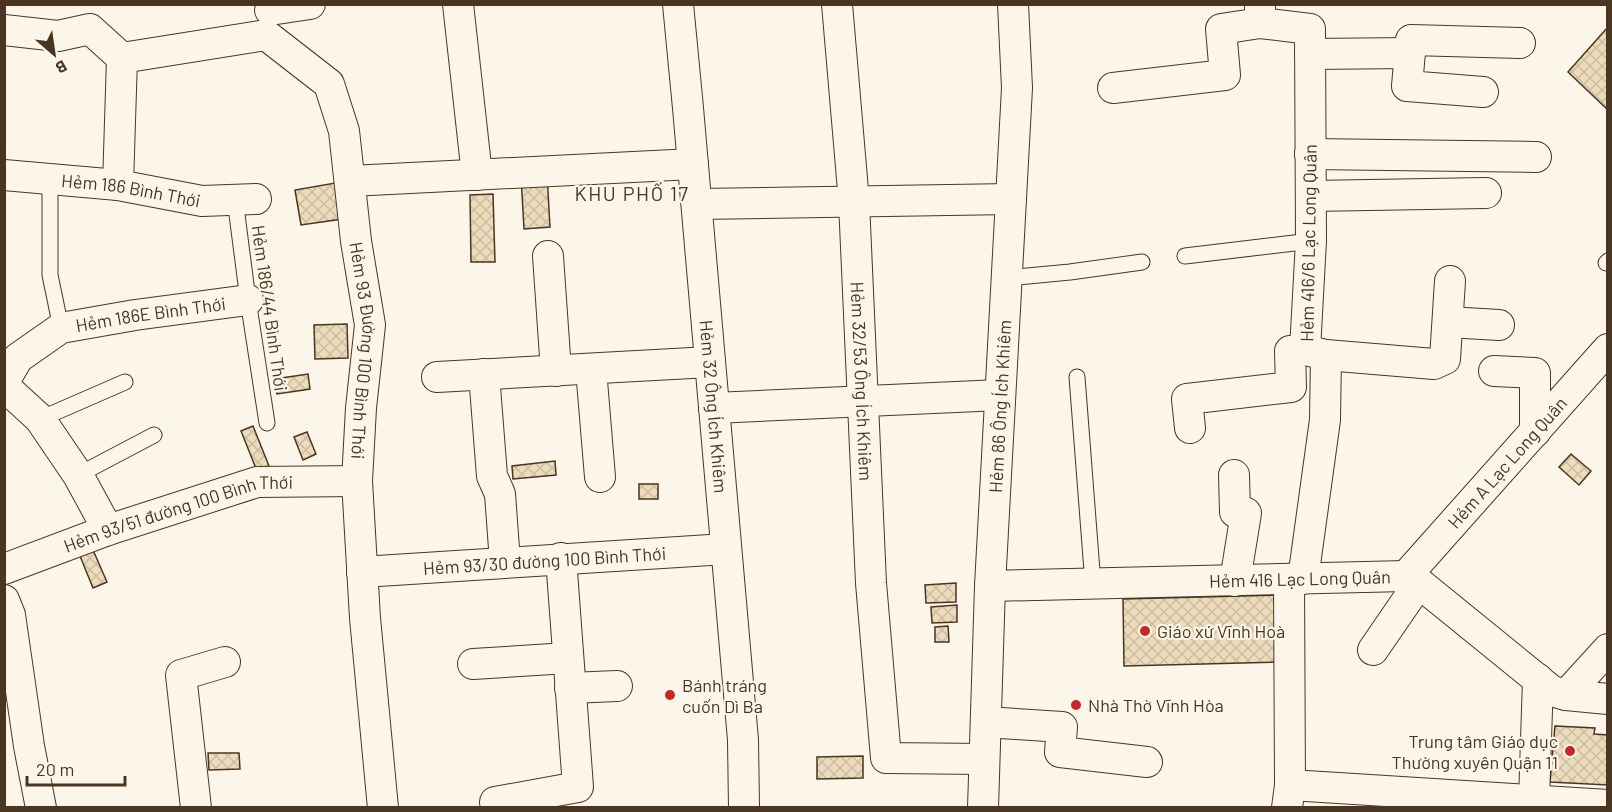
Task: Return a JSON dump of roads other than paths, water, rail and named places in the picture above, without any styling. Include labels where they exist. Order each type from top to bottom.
[{"type":"street","points":[[122,58],[310,4]]},
{"type":"street","points":[[458,4],[477,175]]},
{"type":"street","name":"Hẻm 32 Ông Ích Khiêm","points":[[678,4],[743,740],[744,807]]},
{"type":"street","name":"Hẻm 32/53 Ông Ích Khiêm","points":[[837,4],[854,202],[871,584],[886,758],[984,759]]},
{"type":"street","name":"Hẻm 86 Ông Ích Khiêm","points":[[983,807],[990,585],[1017,88],[1013,4]]},
{"type":"street","points":[[1113,88],[1225,75],[1221,29],[1260,14]]},
{"type":"street","name":"Hẻm 416/6 Lạc Long Quân","points":[[1260,14],[1310,28],[1311,242],[1316,352],[1325,420],[1296,579],[1288,796]]},
{"type":"street","name":"Hẻm 93 Đường 100 Bình Thới","points":[[268,16],[329,84],[344,131],[356,241],[370,325],[361,408],[357,480],[362,573],[383,807]]},
{"type":"street","points":[[4,30],[58,36],[91,17],[122,58],[118,185]]},
{"type":"street","points":[[1483,92],[1407,86],[1411,40],[1521,43]]},
{"type":"street","points":[[1310,54],[1410,53]]},
{"type":"street","points":[[1310,154],[1536,157]]},
{"type":"street","points":[[350,181],[693,164]]},
{"type":"street","name":"Hẻm 186 Bình Thới","points":[[4,175],[118,185],[202,201],[246,199]]},
{"type":"street","points":[[1311,196],[1486,193]]},
{"type":"street","points":[[697,204],[1011,199]]},
{"type":"street","points":[[548,256],[556,371]]},
{"type":"street","points":[[1190,428],[1187,399],[1291,387],[1290,351],[1434,364],[1445,359],[1450,281]]},
{"type":"street","name":"Hẻm 186E Bình Thới","points":[[4,384],[18,358],[61,328],[135,315],[248,300]]},
{"type":"street","points":[[1448,322],[1498,325]]},
{"type":"street","name":"Hẻm A Lạc Long Quân","points":[[1373,650],[1412,580],[1535,432],[1608,349]]},
{"type":"street","points":[[437,376],[710,362]]},
{"type":"street","points":[[591,369],[600,477]]},
{"type":"street","points":[[1494,371],[1535,373],[1535,432]]},
{"type":"street","points":[[484,374],[492,476],[500,494],[505,562]]},
{"type":"street","points":[[4,384],[40,418],[78,475],[108,530]]},
{"type":"street","points":[[714,408],[1000,395]]},
{"type":"street","points":[[1234,475],[1235,512],[1246,513],[1235,581]]},
{"type":"street","name":"Hẻm 93/51 đường 100 Bình Thới","points":[[4,569],[108,530],[257,482],[357,480]]},
{"type":"street","name":"Hẻm 93/30 đường 100 Bình Thới","points":[[362,573],[561,558],[726,549]]},
{"type":"street","points":[[496,807],[495,802],[578,787],[561,558]]},
{"type":"street","name":"Hẻm 416 Lạc Long Quân","points":[[990,585],[1296,579],[1412,580],[1552,691],[1566,695],[1608,699]]},
{"type":"street","points":[[4,600],[10,615],[29,746],[41,807]]},
{"type":"street","points":[[1566,695],[1608,649]]},
{"type":"street","points":[[474,664],[568,658]]},
{"type":"street","points":[[196,807],[181,675],[225,662]]},
{"type":"street","points":[[1534,801],[1538,679]]},
{"type":"street","points":[[570,688],[617,686]]},
{"type":"street","points":[[986,722],[1062,727],[1060,752],[1147,762]]},
{"type":"street","points":[[1288,796],[1534,801],[1608,805]]},
{"type":"lane","points":[[50,179],[50,275],[61,328]]},
{"type":"lane","name":"Hẻm 186/44 Bình Thới","points":[[246,199],[248,300],[267,423]]},
{"type":"lane","points":[[1185,256],[1311,242]]},
{"type":"lane","points":[[1007,278],[1142,262]]},
{"type":"lane","points":[[1077,377],[1093,584]]},
{"type":"lane","points":[[40,418],[125,382]]},
{"type":"lane","points":[[78,475],[154,435]]},
{"type":"place","name":"Giáo xứ Vĩnh Hoà","points":[[1145,631]]},
{"type":"place","name":"Bánh tráng cuốn Dì Ba","points":[[670,695]]},
{"type":"place","name":"Nhà Thờ Vĩnh Hòa","points":[[1076,705]]},
{"type":"place","name":"Trung tâm Giáo dục Thường xuyên Quận 11","points":[[1570,751]]},
{"type":"district","name":"KHU PHỐ 17","points":[[632,193]]}]
